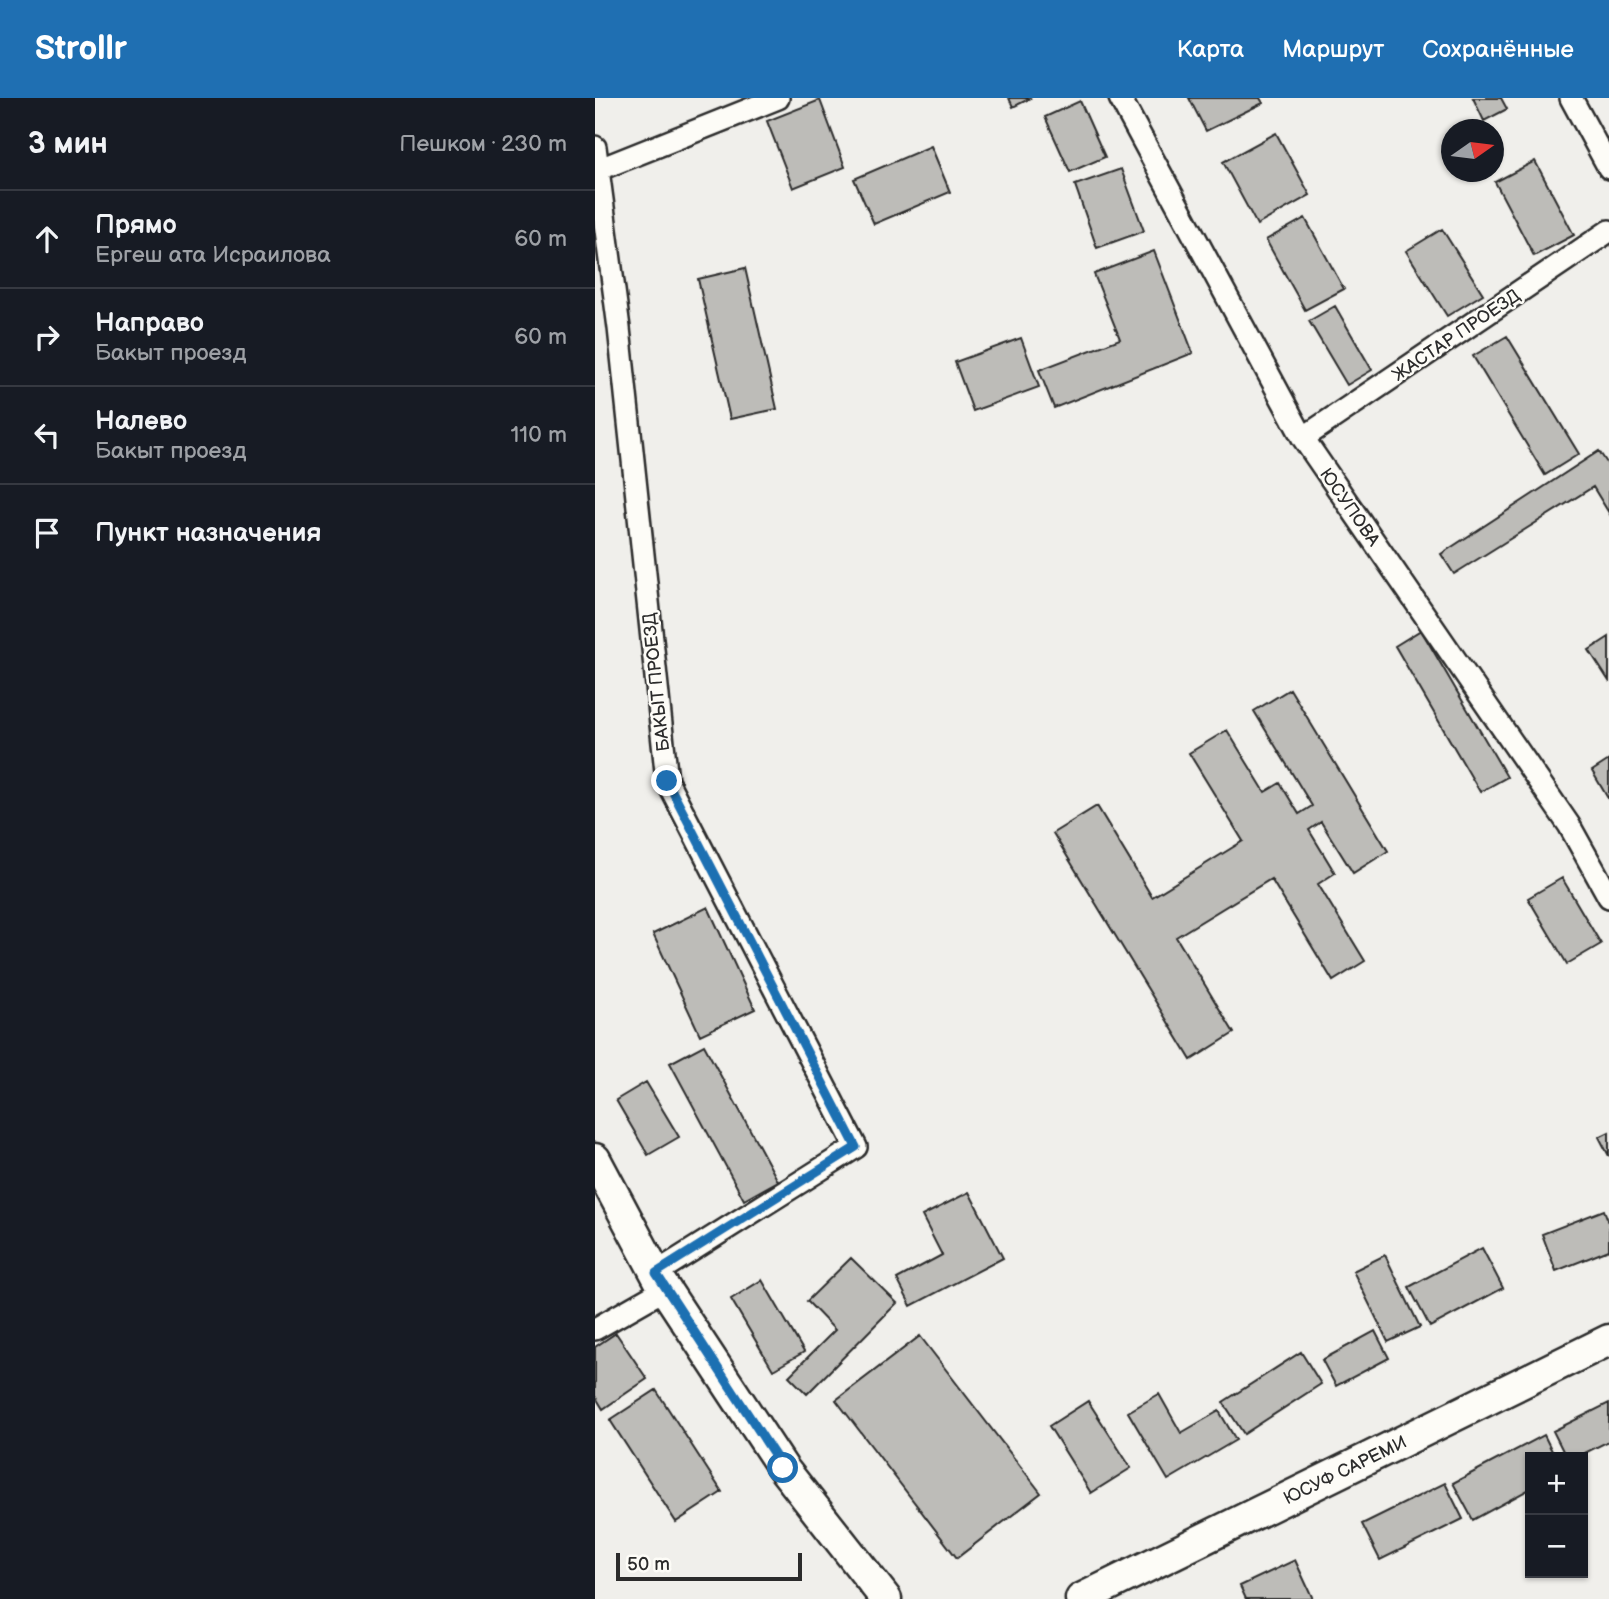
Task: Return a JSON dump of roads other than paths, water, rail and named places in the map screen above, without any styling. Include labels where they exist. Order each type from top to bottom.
[{"type":"main road","points":[[595,1159],[660,1281],[783,1468],[886,1599]]},
{"type":"main road","name":"ЮСУФ САРЕМИ","points":[[1081,1599],[1609,1340]]},
{"type":"street","points":[[596,170],[778,98]]},
{"type":"street","name":"ЮСУПОВА","points":[[1119,98],[1303,438],[1569,825],[1609,897]]},
{"type":"street","points":[[1571,98],[1609,168]]},
{"type":"street","name":"БАКЫТ ПРОЕЗД","points":[[595,147],[619,328],[667,781],[856,1147],[660,1281]]},
{"type":"street","name":"ЖАСТАР ПРОЕЗД","points":[[1303,438],[1609,232]]},
{"type":"street","points":[[595,1329],[660,1281]]}]
